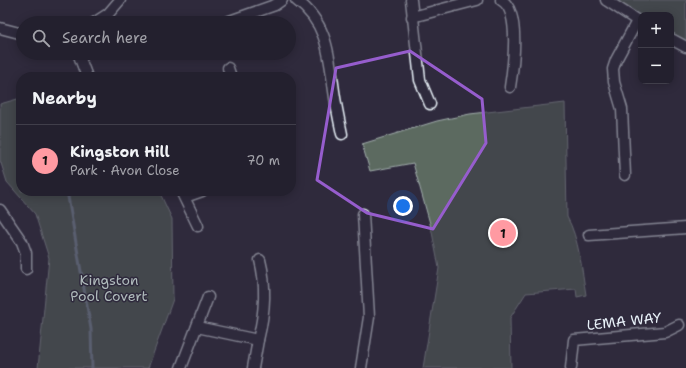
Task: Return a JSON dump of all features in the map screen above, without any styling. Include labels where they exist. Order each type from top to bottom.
[{"type":"street","points":[[105,16],[120,0]]},
{"type":"street","points":[[243,16],[274,5],[282,0]]},
{"type":"street","points":[[296,0],[305,6],[314,18],[326,42],[330,55],[336,104],[342,134]]},
{"type":"street","points":[[411,0],[420,80],[430,104]]},
{"type":"street","points":[[412,17],[477,0]]},
{"type":"street","points":[[501,0],[507,4],[512,20],[513,60],[510,87]]},
{"type":"street","points":[[606,0],[638,21]]},
{"type":"street","points":[[625,175],[622,109],[614,82],[613,68],[616,60],[638,24]]},
{"type":"street","points":[[0,28],[16,32]]},
{"type":"street","points":[[674,41],[686,47]]},
{"type":"street","points":[[81,60],[85,72]]},
{"type":"street","points":[[184,196],[198,226]]},
{"type":"street","points":[[0,210],[17,232],[22,242],[26,253],[26,269]]},
{"type":"street","points":[[361,368],[369,317],[363,214]]},
{"type":"street","points":[[589,235],[686,228]]},
{"type":"street","points":[[253,368],[264,311],[265,298],[260,260]]},
{"type":"street","points":[[181,368],[208,297]]},
{"type":"street","name":"LEMA WAY","points":[[571,368],[574,340],[665,332],[679,325]]},
{"type":"street","points":[[197,327],[258,340]]},
{"type":"highlighted area","points":[[410,51],[482,99],[486,143],[433,229],[367,213],[317,180],[336,68]]},
{"type":"green space","points":[[615,0],[686,0],[686,40],[674,34],[674,12],[638,12],[638,15]]},
{"type":"green space","name":"Kingston Pool Covert","points":[[16,99],[16,192],[7,182],[0,160],[0,104]]},
{"type":"green space","points":[[565,103],[567,217],[577,245],[586,295],[577,297],[576,289],[526,293],[510,318],[511,368],[423,368],[439,268],[431,227],[413,163],[370,171],[362,144],[437,121],[470,114]]},
{"type":"green space","name":"Kingston Pool Covert","points":[[19,196],[161,196],[172,219],[173,299],[148,368],[38,368],[49,258],[35,214]]},
{"type":"waterway","points":[[68,196],[91,329],[92,368]]},
{"type":"place","name":"Kingston Hill","points":[[503,233]]}]
